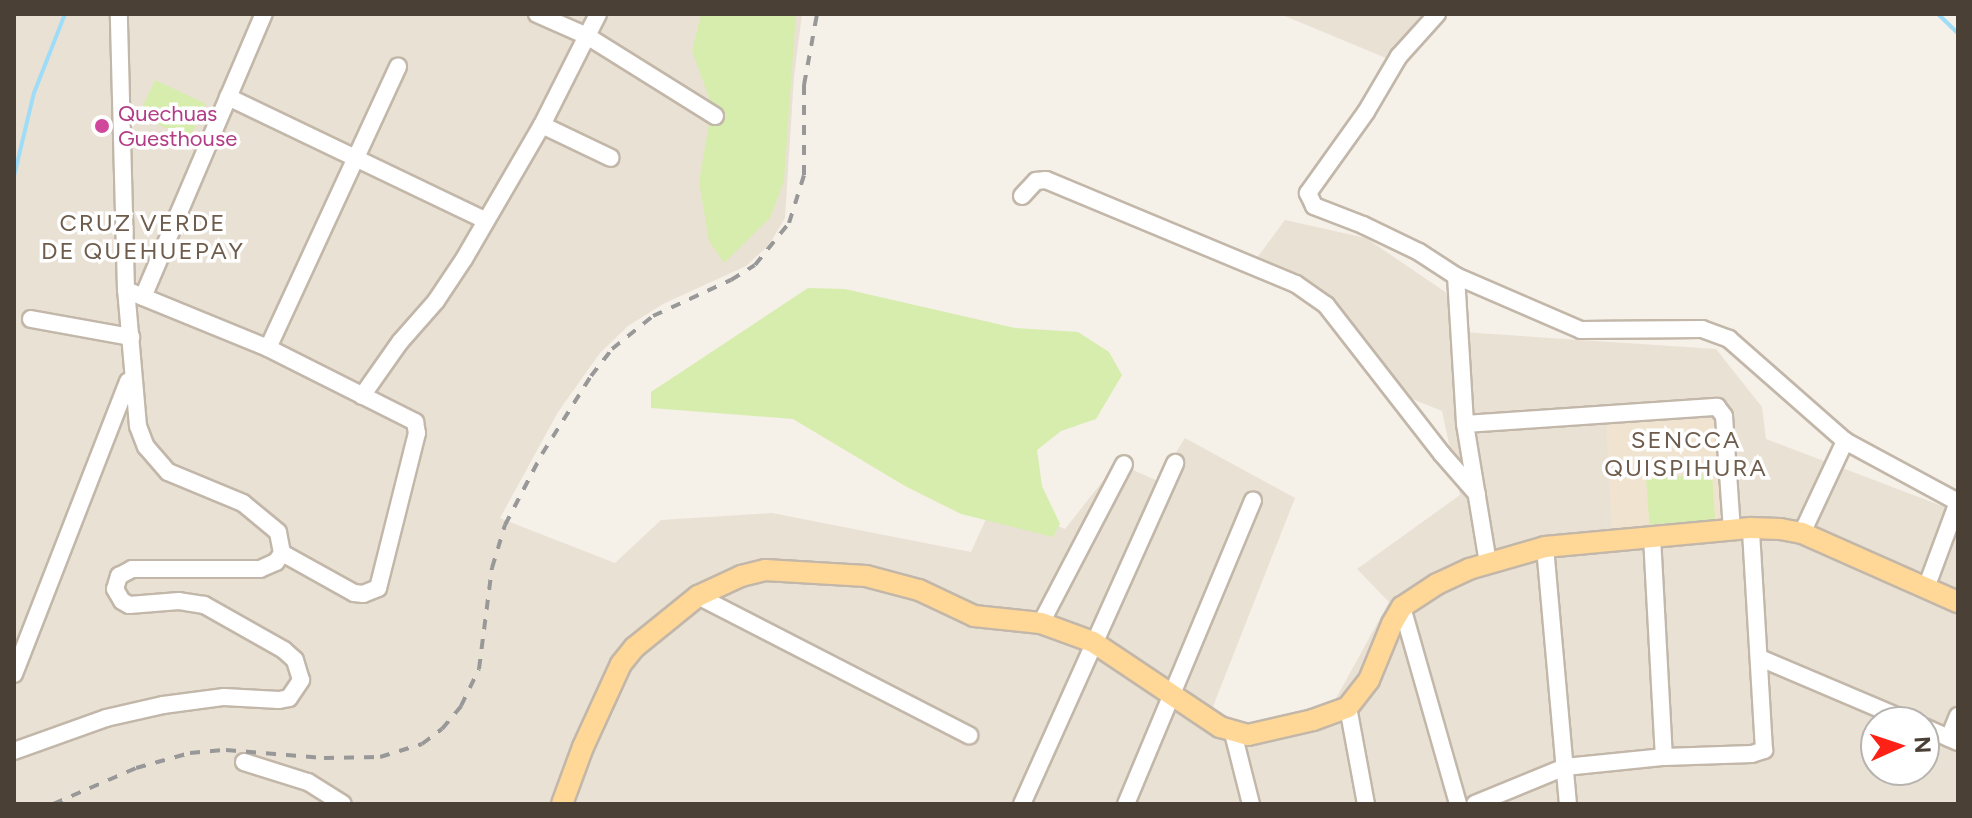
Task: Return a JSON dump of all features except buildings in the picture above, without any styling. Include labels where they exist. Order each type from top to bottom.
[{"type":"main road","points":[[562,804],[583,747],[621,664],[635,647],[698,596],[741,576],[765,570],[866,576],[919,590],[974,616],[1041,623],[1093,642],[1233,733],[1248,735],[1313,720],[1348,707],[1369,680],[1402,607],[1437,584],[1488,563],[1545,547],[1741,529],[1802,533],[1958,602]]},
{"type":"street","points":[[14,751],[106,718],[163,705],[224,697],[266,701],[289,698],[301,680],[295,660],[284,650],[204,605],[179,601],[129,605],[122,601],[115,589],[119,576],[132,569],[260,569],[276,562],[282,553],[278,532],[243,503],[193,485],[168,472],[156,459],[138,426],[126,290],[119,14]]},
{"type":"street","points":[[143,297],[264,14]]},
{"type":"street","points":[[537,14],[587,36],[715,116]]},
{"type":"street","points":[[362,396],[400,342],[436,301],[542,125],[598,14]]},
{"type":"street","points":[[1437,14],[1399,56],[1366,112],[1308,193],[1314,206],[1419,252],[1456,276],[1581,330],[1702,329],[1729,339],[1845,441],[1958,502],[1926,588]]},
{"type":"street","points":[[268,348],[398,67]]},
{"type":"street","points":[[228,97],[485,220]]},
{"type":"street","points":[[542,125],[611,158]]},
{"type":"street","points":[[1022,196],[1036,181],[1046,180],[1296,284],[1326,305],[1477,494]]},
{"type":"street","points":[[1456,276],[1465,424],[1488,563]]},
{"type":"street","points":[[126,290],[268,348],[412,419],[418,429],[382,582],[371,593],[354,593],[282,553]]},
{"type":"street","points":[[31,319],[131,337]]},
{"type":"street","points":[[14,674],[86,497],[133,366]]},
{"type":"street","points":[[1465,424],[1717,407],[1724,416],[1760,658],[1764,750],[1752,754],[1664,757],[1565,767],[1475,804]]},
{"type":"street","points":[[1802,533],[1845,441]]},
{"type":"street","points":[[1022,804],[1175,463]]},
{"type":"street","points":[[1041,623],[1124,464]]},
{"type":"street","points":[[1126,804],[1253,501]]},
{"type":"street","points":[[1652,537],[1664,757]]},
{"type":"street","points":[[1545,547],[1568,804]]},
{"type":"street","points":[[698,596],[969,735]]},
{"type":"street","points":[[1402,607],[1458,804]]},
{"type":"street","points":[[1760,658],[1873,706]]},
{"type":"street","points":[[1348,707],[1366,804]]},
{"type":"street","points":[[1953,740],[1958,716]]},
{"type":"street","points":[[1233,733],[1251,804]]},
{"type":"street","points":[[244,762],[308,782],[343,804]]},
{"type":"shaded area","points":[[14,14],[802,14],[794,77],[785,218],[769,245],[746,266],[663,304],[628,326],[600,353],[558,412],[500,518],[615,563],[661,520],[772,513],[971,552],[995,499],[1065,529],[1117,463],[1158,481],[1185,438],[1295,498],[1212,709],[1235,729],[1334,702],[1389,602],[1357,569],[1460,495],[1442,411],[1388,389],[1326,315],[1288,290],[1245,274],[1285,220],[1366,238],[1463,304],[1462,332],[1716,349],[1762,407],[1766,439],[1958,512],[1958,804],[14,804]]},
{"type":"shaded area","points":[[1280,14],[1422,14],[1386,58]]},
{"type":"shaded area","points":[[1718,418],[1724,529],[1612,535],[1606,424]]},
{"type":"green space","points":[[701,14],[796,14],[784,181],[770,218],[724,263],[709,241],[699,182],[712,106],[692,51]]},
{"type":"green space","points":[[155,80],[206,104],[189,139],[139,115]]},
{"type":"green space","points":[[808,288],[845,289],[1015,328],[1078,332],[1109,352],[1122,375],[1096,419],[1061,431],[1037,450],[1042,486],[1060,524],[1053,537],[961,514],[905,486],[793,419],[651,408],[651,392]]},
{"type":"green space","points":[[1712,474],[1715,520],[1649,524],[1646,479]]},
{"type":"waterway","points":[[14,176],[34,93],[65,14]]},
{"type":"waterway","points":[[1938,14],[1958,33]]},
{"type":"railway","points":[[53,804],[136,768],[190,753],[226,750],[324,758],[380,757],[422,744],[442,729],[461,706],[479,669],[492,568],[505,525],[542,454],[591,376],[612,349],[653,316],[731,280],[755,265],[789,223],[804,175],[804,85],[817,14]]},
{"type":"place","name":"Quechuas Guesthouse","points":[[102,126]]},
{"type":"district","name":"CRUZ VERDE DE QUEHUEPAY","points":[[143,237]]},
{"type":"district","name":"SENCCA QUISPIHURA","points":[[1686,454]]}]
